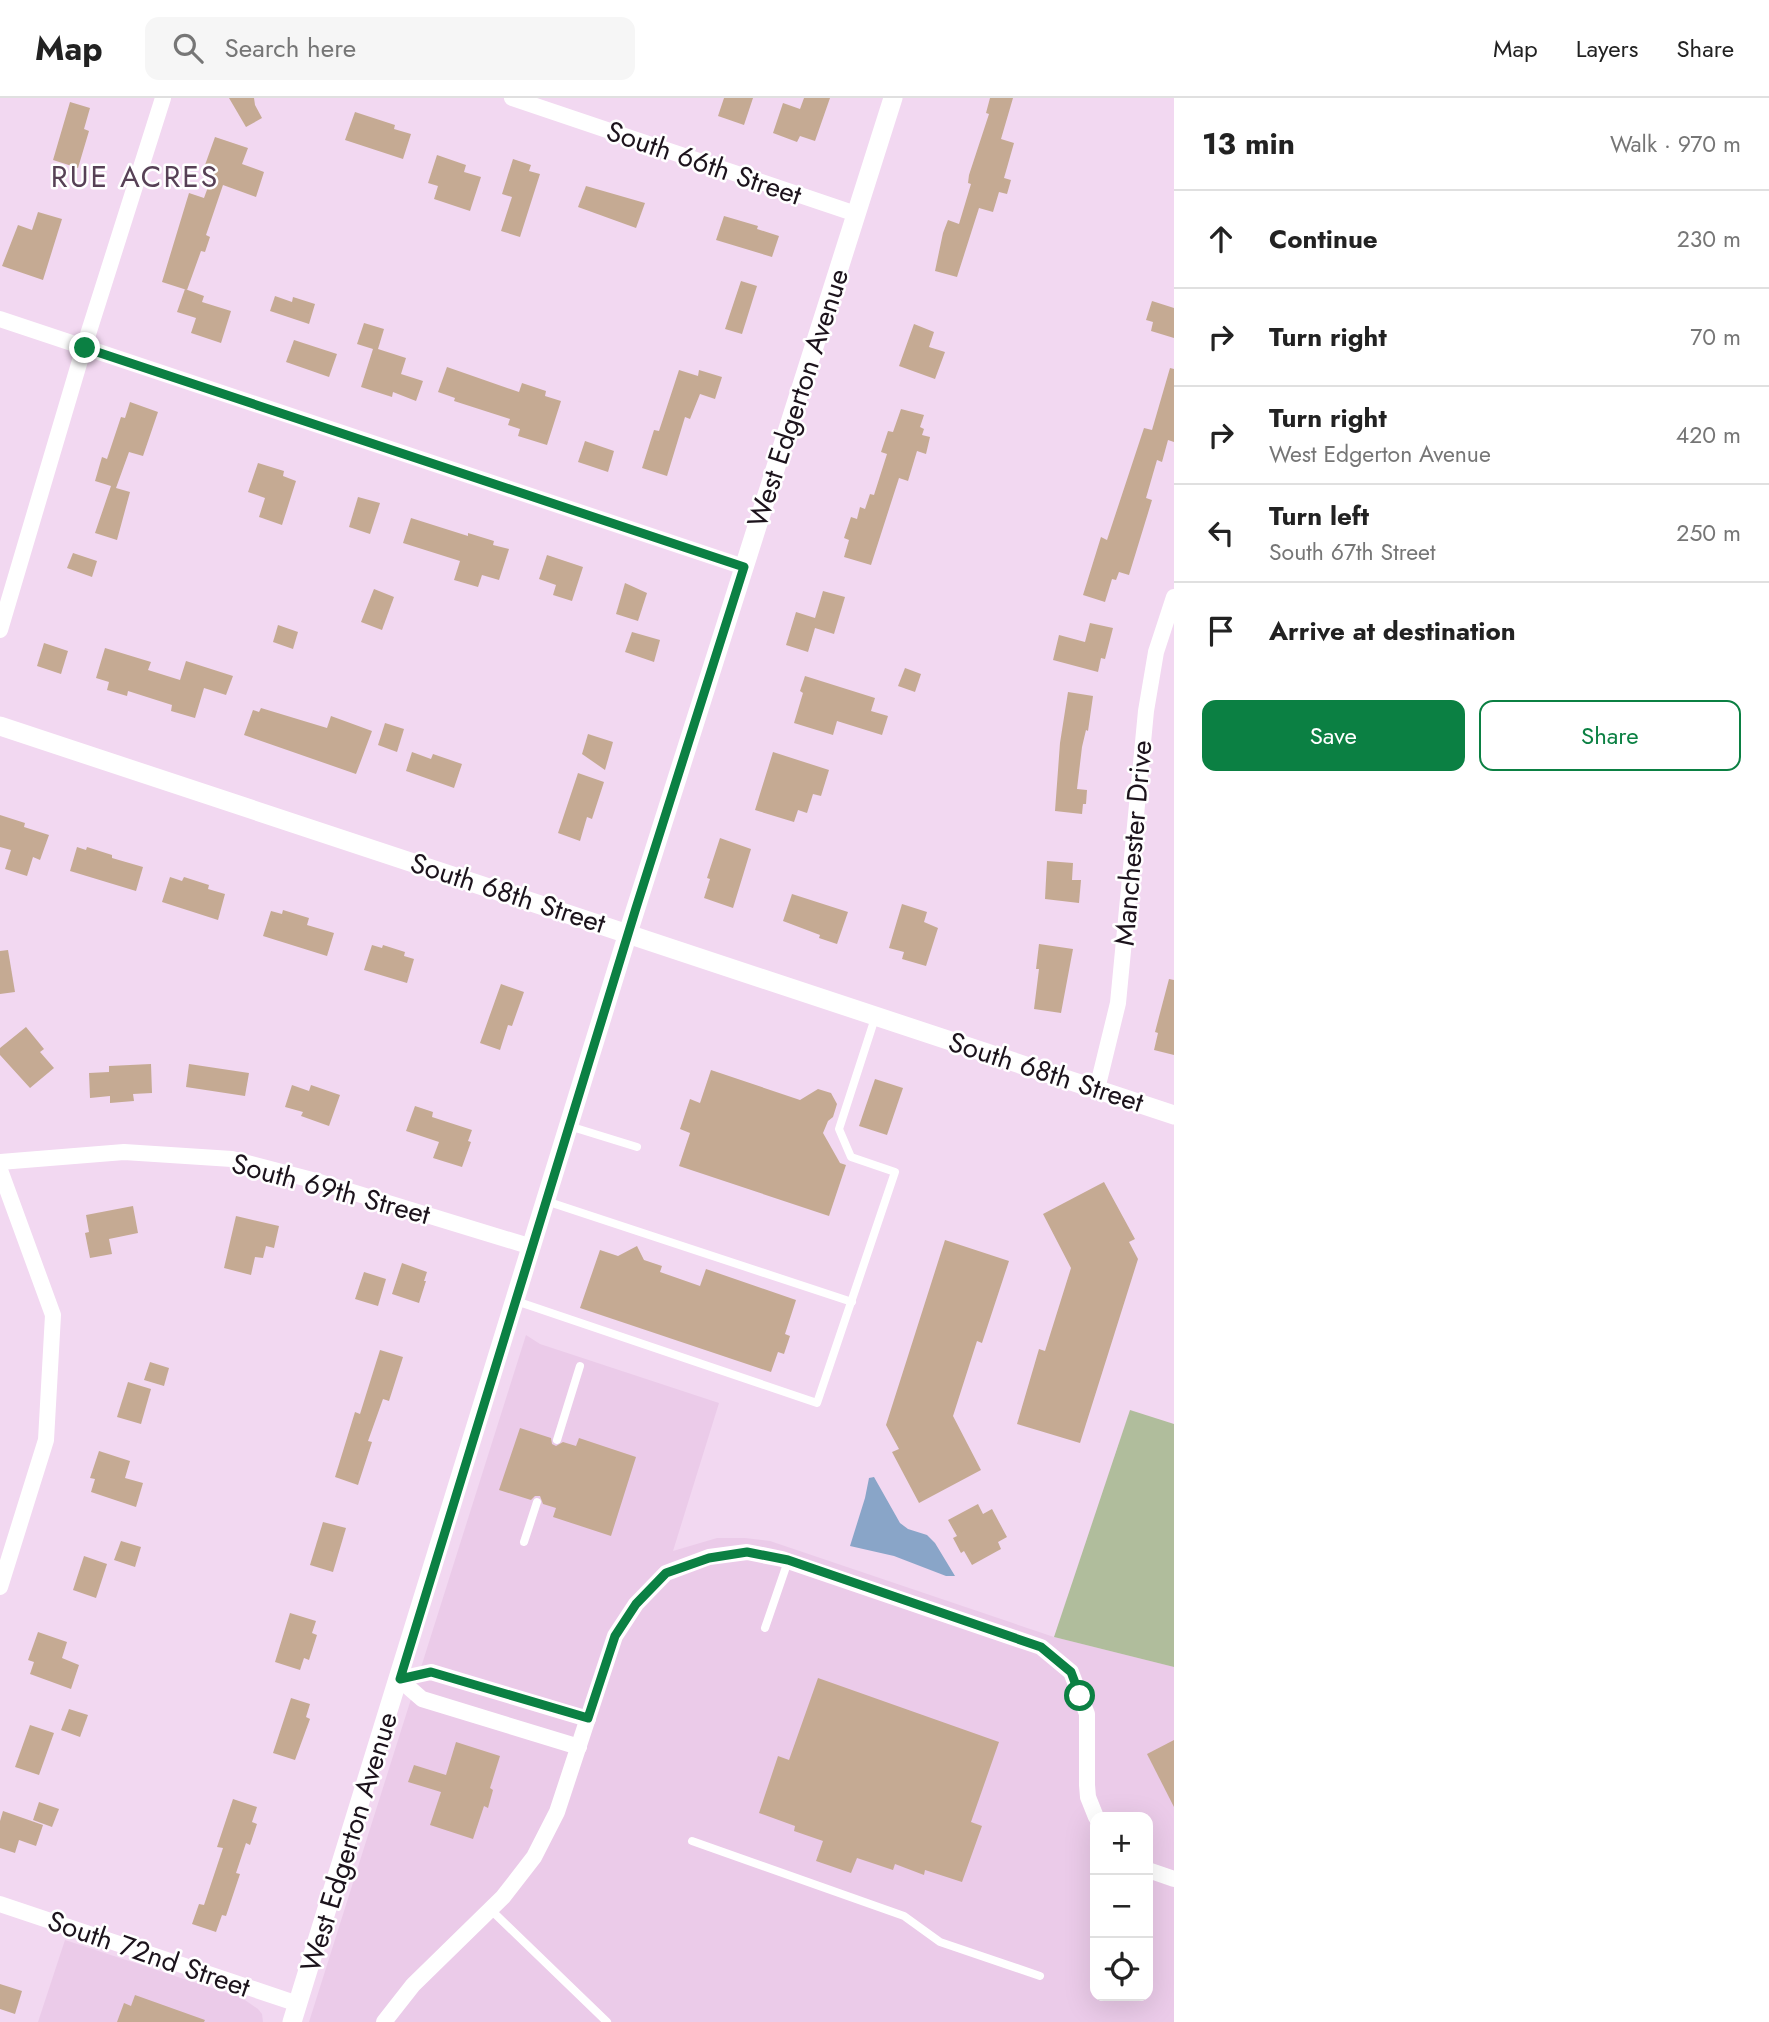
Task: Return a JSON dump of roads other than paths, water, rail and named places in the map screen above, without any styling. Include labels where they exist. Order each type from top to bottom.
[{"type":"street","points":[[0,630],[163,98]]},
{"type":"street","name":"South 66th Street","points":[[512,98],[856,214]]},
{"type":"street","name":"West Edgerton Avenue","points":[[295,2013],[628,933],[893,98]]},
{"type":"street","points":[[0,319],[744,567]]},
{"type":"street","name":"Manchester Drive","points":[[1097,1089],[1118,1003],[1146,711],[1156,652],[1174,597]]},
{"type":"street","name":"South 68th Street","points":[[0,726],[1174,1115]]},
{"type":"street","name":"South 69th Street","points":[[0,1162],[124,1152],[232,1159],[316,1181],[532,1247]]},
{"type":"street","points":[[0,1170],[53,1315],[46,1440],[0,1587]]},
{"type":"street","points":[[390,2021],[413,1986],[491,1910],[534,1857],[557,1812],[615,1636],[636,1604],[666,1573],[709,1558],[747,1552],[788,1560],[1041,1647],[1071,1672],[1087,1714],[1087,1785],[1094,1812]]},
{"type":"street","points":[[400,1679],[431,1672],[588,1718]]},
{"type":"street","points":[[400,1679],[422,1699],[579,1747]]},
{"type":"street","points":[[1153,1872],[1174,1879]]},
{"type":"street","name":"South 72nd Street","points":[[0,1904],[295,2013]]},
{"type":"lane","points":[[516,1301],[817,1403],[895,1172],[851,1157],[839,1129],[876,1015]]},
{"type":"lane","points":[[569,1126],[637,1147]]},
{"type":"lane","points":[[546,1201],[852,1302]]},
{"type":"lane","points":[[557,1440],[580,1366]]},
{"type":"lane","points":[[524,1542],[537,1502]]},
{"type":"lane","points":[[765,1628],[788,1560]]},
{"type":"lane","points":[[692,1841],[904,1916],[940,1942],[1040,1976]]},
{"type":"lane","points":[[491,1910],[607,2022]]},
{"type":"water","points":[[874,1477],[900,1523],[908,1529],[927,1535],[955,1576],[946,1576],[894,1556],[850,1546],[869,1478]]},
{"type":"district","name":"RUE ACRES","points":[[135,176]]}]
